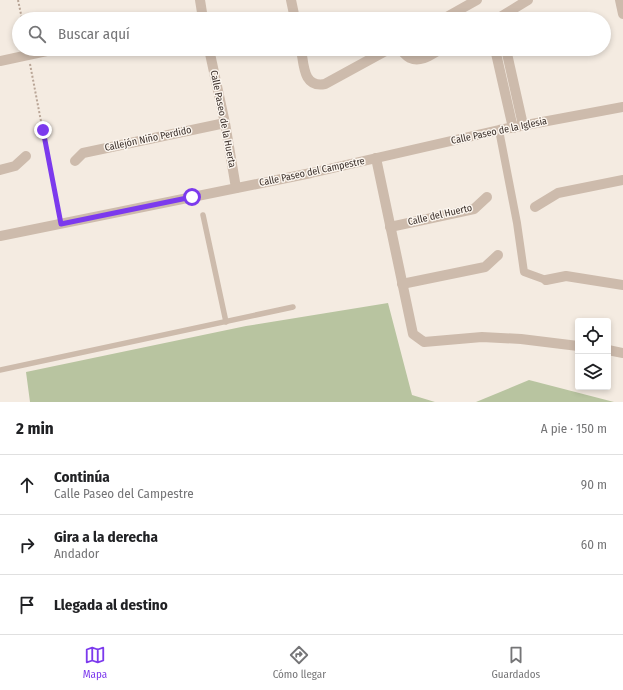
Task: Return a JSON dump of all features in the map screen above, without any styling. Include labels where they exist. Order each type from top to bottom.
[{"type":"street","points":[[200,0],[201,12]]},
{"type":"street","points":[[291,0],[294,12]]},
{"type":"street","points":[[456,12],[477,0]]},
{"type":"street","points":[[509,12],[528,0]]},
{"type":"street","points":[[620,0],[623,14]]},
{"type":"street","points":[[0,61],[23,56]]},
{"type":"street","name":"Calle Paseo de la Huerta","points":[[211,56],[225,123],[236,188]]},
{"type":"street","points":[[303,56],[308,78],[312,83],[319,85],[325,84],[376,56]]},
{"type":"street","points":[[408,56],[410,58],[418,59],[428,56]]},
{"type":"street","points":[[497,56],[518,126]]},
{"type":"street","points":[[507,56],[518,126]]},
{"type":"street","name":"Calle Paseo de la Iglesia","points":[[376,158],[518,126],[623,107]]},
{"type":"street","name":"Callejón Niño Perdido","points":[[75,161],[83,153],[225,123]]},
{"type":"street","points":[[499,130],[517,223],[524,272],[546,280],[566,276],[623,285]]},
{"type":"street","points":[[0,170],[15,166],[26,156]]},
{"type":"street","name":"Calle Paseo del Campestre","points":[[0,236],[376,158],[413,334],[424,342],[482,338],[521,339],[575,346]]},
{"type":"street","points":[[535,207],[558,193],[623,180]]},
{"type":"street","name":"Calle del Huerto","points":[[390,227],[474,209],[487,197]]},
{"type":"street","points":[[402,284],[485,267],[498,255]]},
{"type":"street","points":[[611,351],[623,353]]},
{"type":"lane","points":[[203,215],[226,322]]},
{"type":"lane","points":[[0,370],[293,307]]},
{"type":"path","points":[[18,0],[21,12]]},
{"type":"path","points":[[28,56],[61,224]]},
{"type":"green space","points":[[388,303],[412,395],[435,402],[30,402],[26,372],[246,326]]},
{"type":"green space","points":[[529,380],[614,402],[476,402]]},
{"type":"route","points":[[43,130],[61,224],[192,197]]}]
